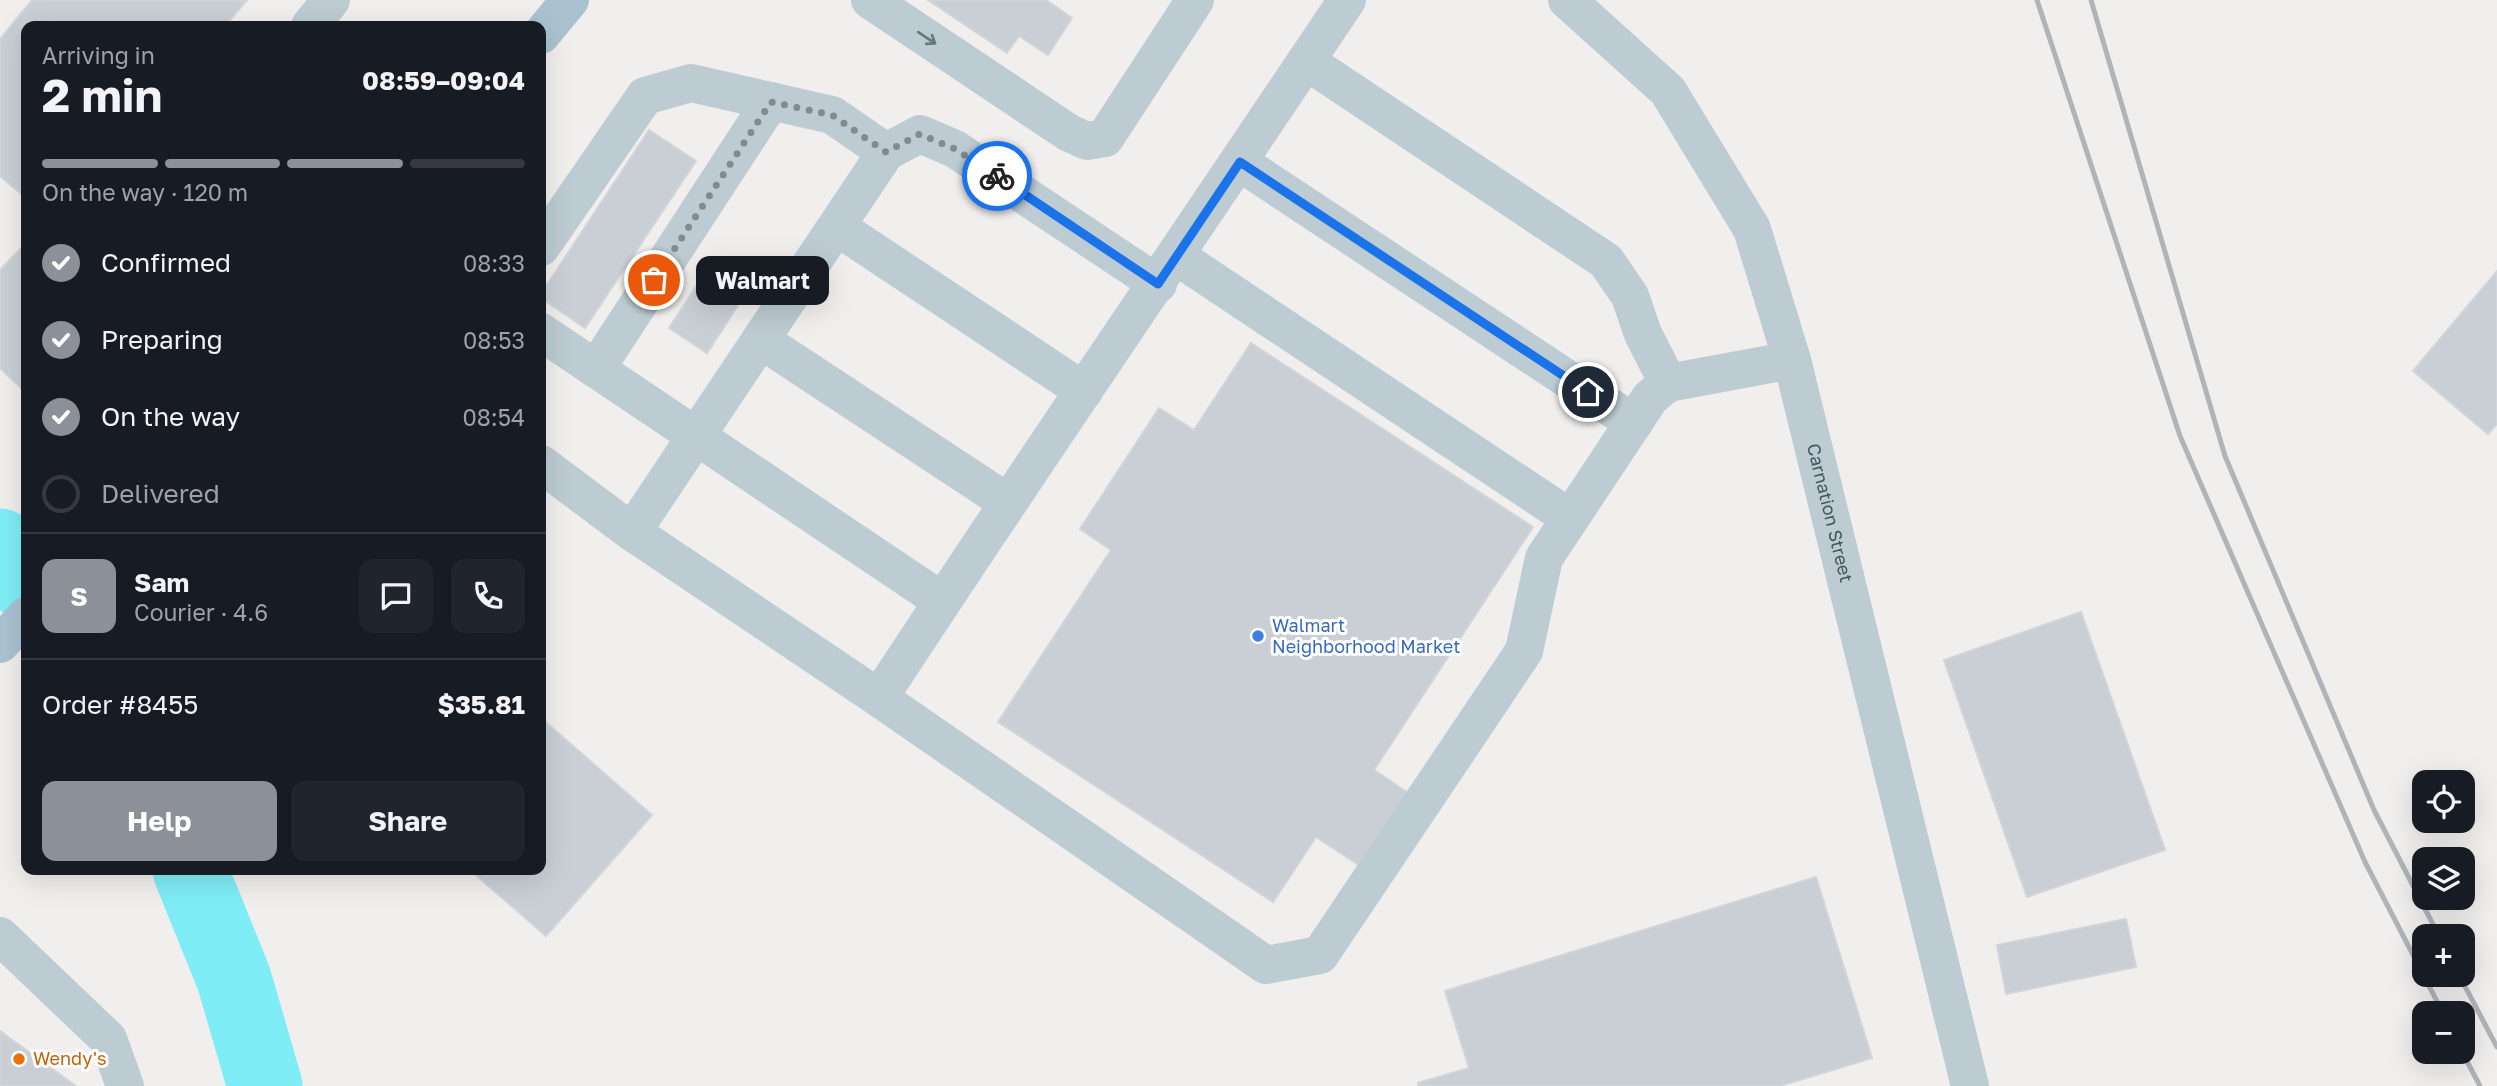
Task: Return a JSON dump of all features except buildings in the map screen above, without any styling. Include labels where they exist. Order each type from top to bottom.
[{"type":"main road","points":[[546,29],[570,0]]},
{"type":"main road","points":[[0,644],[21,621]]},
{"type":"street","points":[[314,21],[331,0]]},
{"type":"street","points":[[870,0],[1087,142],[1105,138],[1195,0]]},
{"type":"street","points":[[879,698],[1007,502],[1348,0]]},
{"type":"street","name":"Carnation Street","points":[[1567,0],[1668,91],[1752,229],[1791,360],[1970,1086]]},
{"type":"street","points":[[1307,61],[1606,261],[1630,296],[1643,334],[1668,383]]},
{"type":"street","points":[[546,240],[645,96],[691,83],[832,115],[886,152]]},
{"type":"street","points":[[596,369],[771,102]]},
{"type":"street","points":[[632,532],[886,152],[920,134],[955,149],[1167,270],[1570,518]]},
{"type":"street","points":[[1240,162],[1634,423]]},
{"type":"street","points":[[837,226],[1084,391]]},
{"type":"street","points":[[546,335],[942,601]]},
{"type":"street","points":[[761,340],[1007,502]]},
{"type":"street","points":[[546,468],[632,532],[879,698],[1266,965],[1320,956],[1524,651],[1544,558],[1650,398],[1668,383],[1791,360]]},
{"type":"street","points":[[0,936],[108,1039],[125,1086]]},
{"type":"waterway","points":[[0,546],[21,576]]},
{"type":"waterway","points":[[192,875],[234,979],[265,1086]]},
{"type":"railway","points":[[2037,0],[2180,436],[2365,862],[2437,1001]]},
{"type":"railway","points":[[2091,0],[2225,456],[2374,810],[2433,924]]},
{"type":"railway","points":[[2465,987],[2497,1047]]},
{"type":"railway","points":[[2468,1064],[2480,1086]]},
{"type":"way so far","points":[[654,280],[771,102],[832,115],[886,152],[920,134],[955,149],[997,176]]},
{"type":"place","name":"Walmart","points":[[654,280]]},
{"type":"place","name":"Walmart Neighborhood Market","points":[[1258,636]]},
{"type":"place","name":"Wendy's","points":[[19,1059]]},
{"type":"route","points":[[997,176],[1158,284],[1240,162],[1588,392]]}]
